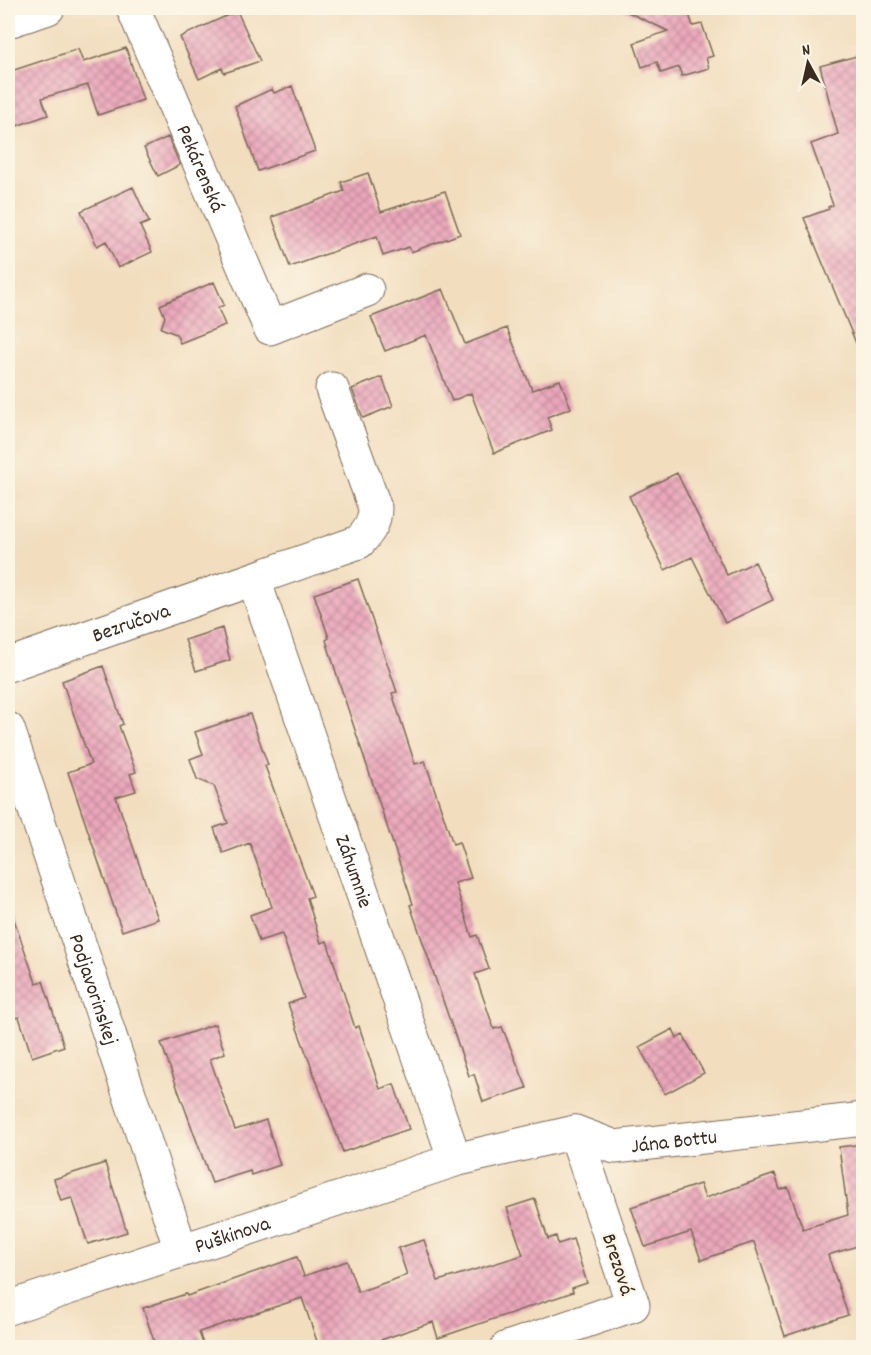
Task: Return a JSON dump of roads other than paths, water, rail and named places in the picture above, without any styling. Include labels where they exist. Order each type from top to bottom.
[{"type":"street","points":[[8,21],[48,8]]},
{"type":"street","name":"Pekárenská","points":[[133,8],[270,328],[367,290]]},
{"type":"street","name":"Bezručova","points":[[8,665],[359,542],[369,531],[375,518],[375,508],[332,389]]},
{"type":"street","name":"Záhumnie","points":[[254,580],[455,1160]]},
{"type":"street","name":"Podjavorinskej","points":[[8,729],[181,1250]]},
{"type":"street","name":"Jána Bottu","points":[[575,1132],[615,1148],[864,1119]]},
{"type":"street","points":[[455,1160],[575,1132]]},
{"type":"street","name":"Brezová","points":[[507,1347],[633,1305],[575,1132]]},
{"type":"street","name":"Puškinova","points":[[8,1308],[455,1160]]}]
